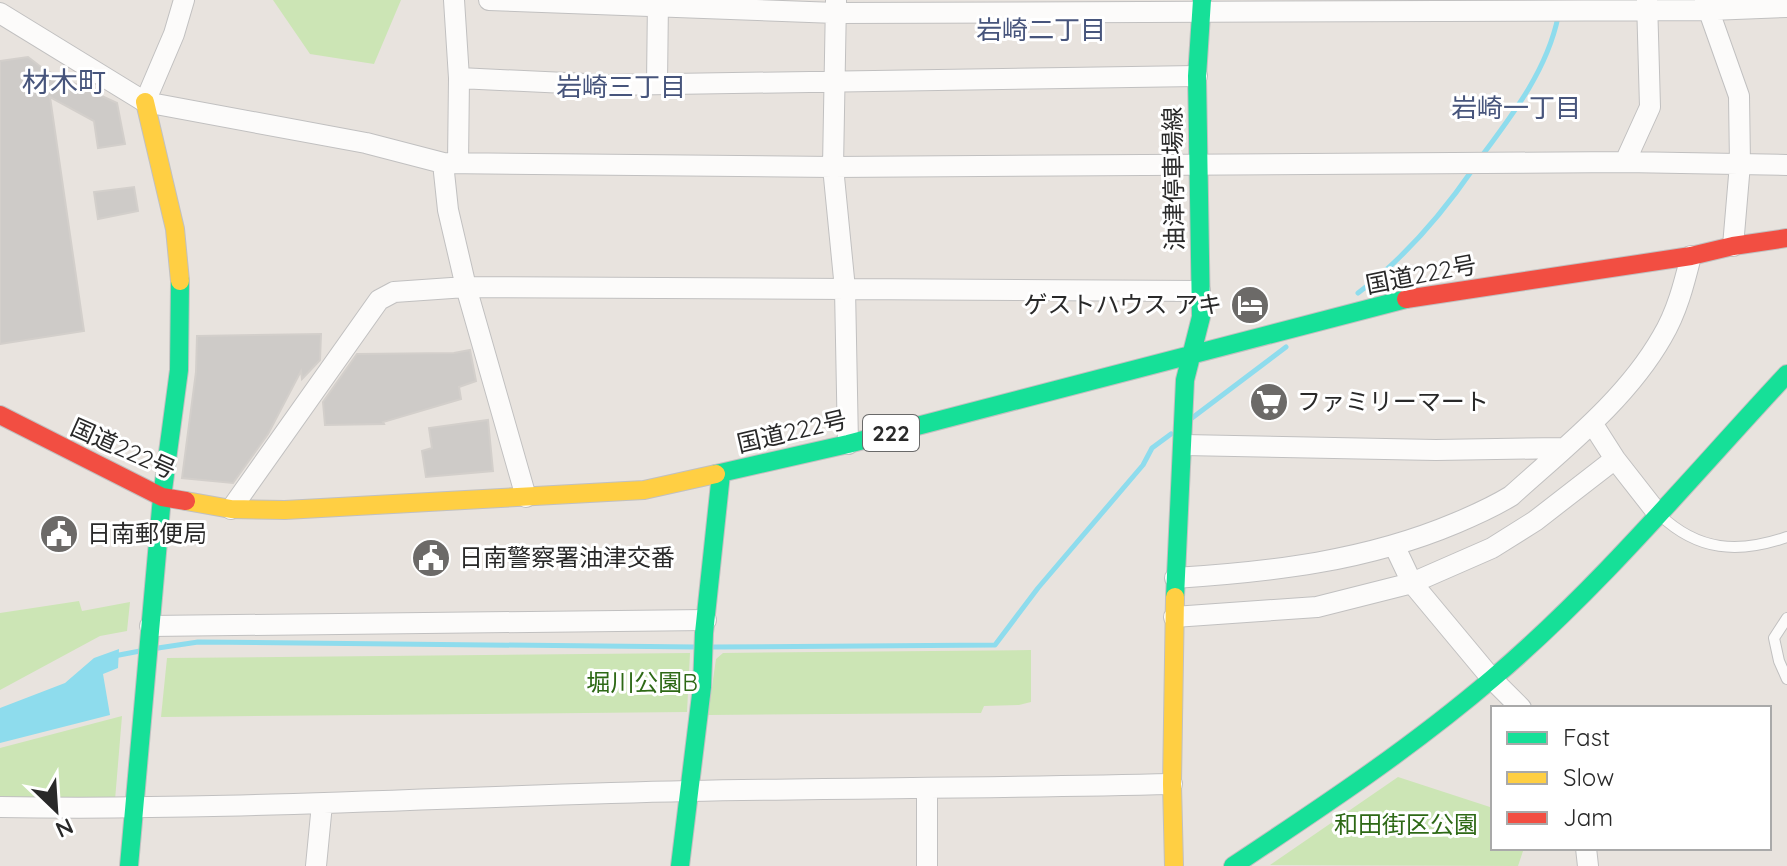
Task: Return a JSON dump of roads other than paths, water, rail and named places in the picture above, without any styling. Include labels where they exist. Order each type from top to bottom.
[{"type":"main road","name":"油津停車場線","points":[[1174,866],[1175,578],[1185,380],[1201,317],[1197,76],[1202,6]]},
{"type":"main road","points":[[129,866],[162,497],[179,370],[181,286],[175,229],[145,102]]},
{"type":"main road","name":"国道222号","points":[[0,415],[162,497],[231,509],[285,510],[644,490],[848,444],[1416,296],[1691,256],[1787,238]]},
{"type":"main road","points":[[1233,866],[1368,777],[1492,679],[1570,608],[1787,374]]},
{"type":"main road","points":[[680,866],[702,687],[705,626],[721,474]]},
{"type":"street","points":[[145,102],[174,34],[184,0]]},
{"type":"street","points":[[454,0],[459,78],[448,210],[466,287],[526,497]]},
{"type":"street","points":[[489,0],[836,6],[1787,7]]},
{"type":"street","points":[[657,84],[658,3]]},
{"type":"street","points":[[1625,162],[1650,107],[1647,5]]},
{"type":"street","points":[[1708,5],[1739,96],[1740,164],[1733,246]]},
{"type":"street","points":[[836,6],[833,167],[845,289],[848,444]]},
{"type":"street","points":[[0,13],[145,102],[366,143],[450,163],[833,167],[1625,162],[1787,165]]},
{"type":"street","points":[[459,78],[608,85],[1197,76]]},
{"type":"street","points":[[1175,578],[1247,574],[1314,564],[1430,534],[1497,505],[1592,423],[1632,378],[1662,337],[1680,298],[1691,256]]},
{"type":"street","points":[[231,509],[379,300],[394,292],[466,287],[1200,291]]},
{"type":"street","points":[[1592,423],[1615,459],[1658,514]]},
{"type":"street","points":[[1184,445],[1436,450],[1564,448]]},
{"type":"street","points":[[1174,617],[1317,607],[1412,583],[1492,548],[1535,521],[1615,459]]},
{"type":"street","points":[[1394,545],[1412,583],[1492,679],[1519,706]]},
{"type":"street","points":[[150,631],[705,626]]},
{"type":"street","points":[[0,807],[133,809],[688,791],[927,790],[1172,784]]},
{"type":"street","points":[[927,790],[927,866]]},
{"type":"street","points":[[316,866],[322,804]]},
{"type":"lane","points":[[1658,514],[1675,529],[1698,542],[1741,548],[1787,537]]},
{"type":"lane","points":[[1787,618],[1774,638],[1787,679]]},
{"type":"water","points":[[119,649],[118,668],[103,674],[110,715],[0,743],[0,708],[65,683],[94,658]]},
{"type":"waterway","points":[[1481,157],[1517,108],[1537,73],[1558,17]]},
{"type":"waterway","points":[[1358,293],[1420,236],[1473,169]]},
{"type":"waterway","points":[[1192,418],[1286,347]]},
{"type":"waterway","points":[[713,647],[995,645],[1038,588],[1143,465],[1152,448],[1171,434]]},
{"type":"waterway","points":[[158,648],[198,642],[695,647]]},
{"type":"waterway","points":[[114,656],[140,651]]},
{"type":"place","name":"ゲストハウス アキ","points":[[1250,305]]},
{"type":"place","name":"ファミリーマート","points":[[1269,402]]},
{"type":"place","name":"日南郵便局","points":[[59,534]]},
{"type":"place","name":"日南警察署油津交番","points":[[431,558]]},
{"type":"district","name":"岩崎二丁目","points":[[1041,30]]},
{"type":"district","name":"材木町","points":[[64,82]]},
{"type":"district","name":"岩崎三丁目","points":[[621,87]]},
{"type":"district","name":"岩崎一丁目","points":[[1516,108]]},
{"type":"park label","name":"堀川公園B","points":[[642,683]]},
{"type":"park label","name":"和田街区公園","points":[[1406,825]]}]
